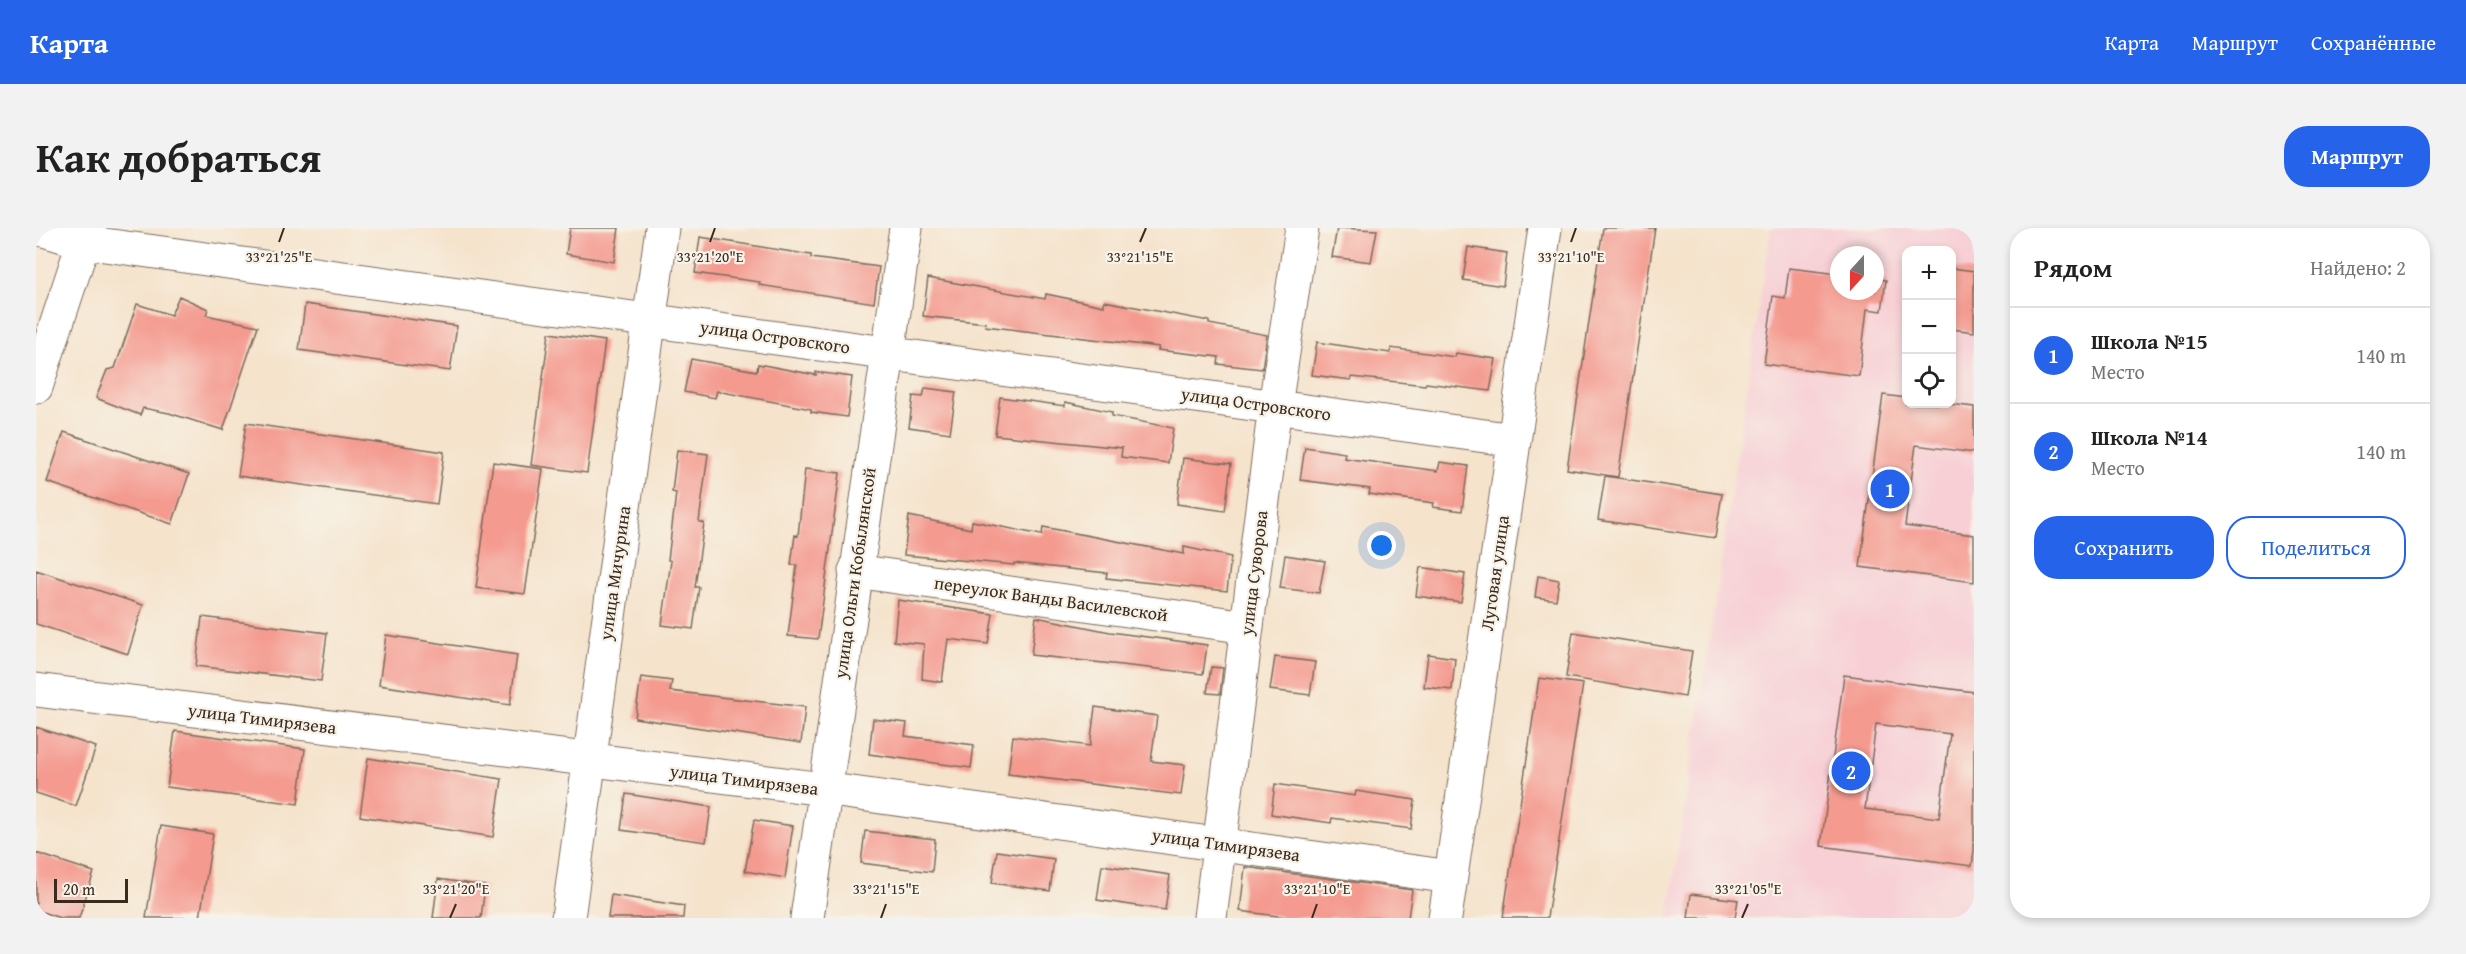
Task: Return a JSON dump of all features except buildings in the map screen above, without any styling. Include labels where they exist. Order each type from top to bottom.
[{"type":"street","name":"улица Островского","points":[[37,228],[650,320],[1514,440]]},
{"type":"street","name":"улица Мичурина","points":[[568,918],[662,228]]},
{"type":"street","name":"улица Ольги Кобылянской","points":[[807,918],[886,352],[906,228]]},
{"type":"street","name":"улица Суворова","points":[[1210,918],[1275,406],[1302,228]]},
{"type":"street","name":"Луговая улица","points":[[1445,918],[1545,228]]},
{"type":"street","points":[[36,387],[86,235]]},
{"type":"street","name":"переулок Ванды Василевской","points":[[855,571],[1247,627]]},
{"type":"street","name":"улица Тимирязева","points":[[36,690],[824,789],[1451,877]]},
{"type":"shaded area","points":[[1771,228],[1974,228],[1974,918],[1668,918]]},
{"type":"place","name":"Школа №15","points":[[1890,489]]},
{"type":"place","name":"Школа №14","points":[[1851,771]]}]
